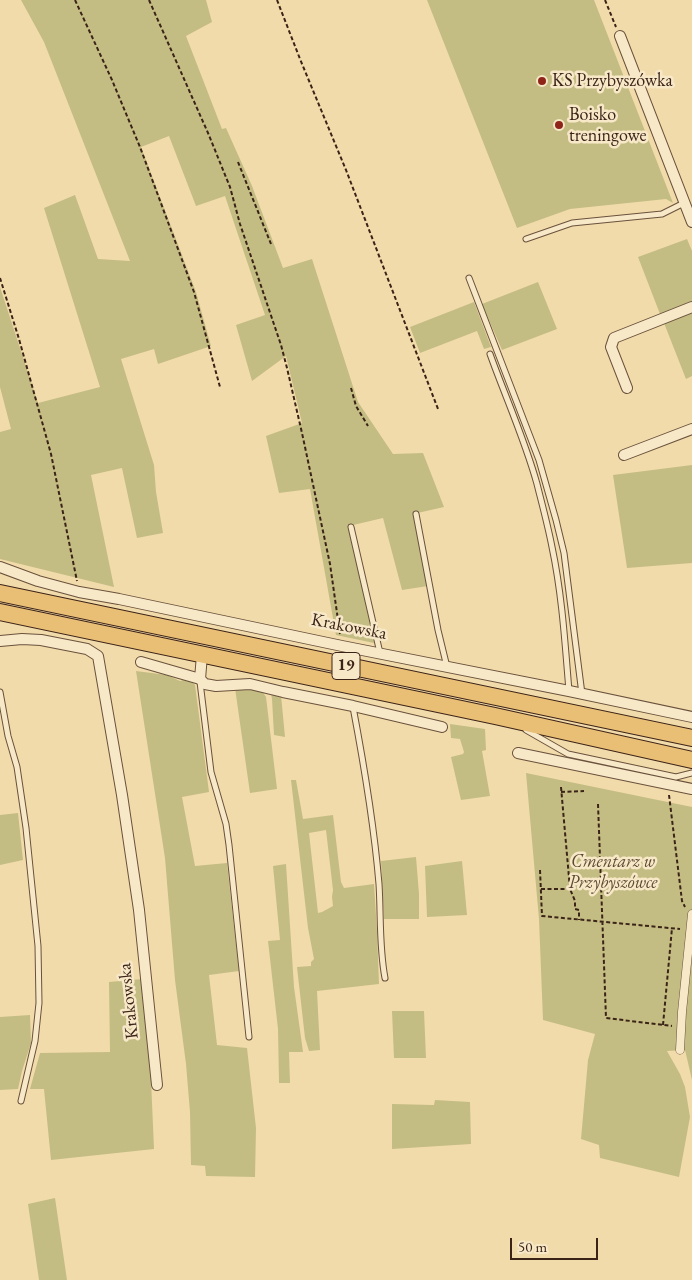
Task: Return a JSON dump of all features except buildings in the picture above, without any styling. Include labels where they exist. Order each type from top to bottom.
[{"type":"main road","name":"19","points":[[0,593],[692,738]]},
{"type":"main road","name":"19","points":[[0,612],[508,719],[692,760]]},
{"type":"street","points":[[620,36],[692,222]]},
{"type":"street","points":[[627,388],[610,346],[614,338],[692,307]]},
{"type":"street","points":[[624,455],[692,429]]},
{"type":"street","name":"Krakowska","points":[[0,567],[38,581],[78,592],[692,717]]},
{"type":"street","name":"Krakowska","points":[[0,641],[41,640],[87,649],[98,656],[139,910],[157,1086]]},
{"type":"street","points":[[200,679],[202,655]]},
{"type":"street","points":[[141,662],[200,679],[205,684],[216,686],[250,684],[442,727]]},
{"type":"street","points":[[518,753],[692,789]]},
{"type":"street","points":[[680,1050],[692,914]]},
{"type":"lane","points":[[526,240],[572,223],[662,214],[685,203]]},
{"type":"lane","points":[[469,278],[539,460],[556,520],[564,553],[582,694]]},
{"type":"lane","points":[[490,354],[532,468],[552,546],[564,633],[569,691]]},
{"type":"lane","points":[[416,514],[447,667]]},
{"type":"lane","points":[[351,527],[380,654]]},
{"type":"lane","points":[[200,679],[211,772],[226,824],[229,845],[249,1037]]},
{"type":"lane","points":[[0,692],[8,736],[17,767],[26,828],[38,946],[39,1003],[35,1041],[21,1101]]},
{"type":"lane","points":[[353,706],[370,801],[379,884],[381,959],[385,978]]},
{"type":"lane","points":[[508,719],[589,768]]},
{"type":"lane","points":[[568,754],[676,776],[692,773]]},
{"type":"path","points":[[75,0],[126,114],[188,275],[220,387]]},
{"type":"path","points":[[149,0],[208,133],[230,188],[240,224],[288,368],[330,564],[342,646]]},
{"type":"path","points":[[276,0],[363,213],[438,409]]},
{"type":"path","points":[[605,0],[620,36]]},
{"type":"path","points":[[238,162],[271,244]]},
{"type":"path","points":[[0,278],[51,454],[78,581],[78,592]]},
{"type":"path","points":[[351,388],[356,406],[368,426]]},
{"type":"path","points":[[669,784],[682,901],[692,914]]},
{"type":"path","points":[[561,787],[570,889],[575,901],[575,909],[579,910],[579,920]]},
{"type":"path","points":[[561,792],[584,791]]},
{"type":"path","points":[[598,804],[606,1018],[681,1028]]},
{"type":"path","points":[[540,870],[542,916],[690,930]]},
{"type":"path","points":[[541,889],[570,889]]},
{"type":"path","points":[[663,1025],[672,928]]},
{"type":"green space","points":[[21,0],[206,0],[212,22],[186,36],[222,129],[226,128],[252,186],[283,268],[312,259],[358,402],[393,454],[423,453],[444,507],[413,514],[428,586],[402,590],[383,518],[349,526],[374,643],[336,635],[310,489],[279,493],[266,436],[302,423],[286,356],[252,381],[236,325],[265,315],[225,196],[196,206],[169,136],[141,147],[196,292],[211,346],[158,364],[154,349],[121,359],[154,465],[156,492],[163,533],[137,538],[122,468],[91,475],[114,587],[0,559],[0,432],[11,429],[0,387],[0,287],[38,403],[100,387],[44,208],[75,195],[98,259],[130,261],[44,42]]},
{"type":"green space","name":"KS Przybyszówka","points":[[427,0],[594,0],[673,203],[666,199],[570,209],[517,228]]},
{"type":"green space","points":[[687,239],[692,251],[692,301],[660,314],[638,257]]},
{"type":"green space","points":[[538,282],[557,329],[502,350],[482,304]]},
{"type":"green space","points":[[474,302],[491,347],[484,349],[477,331],[420,353],[410,327]]},
{"type":"green space","points":[[692,313],[692,376],[686,379],[664,323]]},
{"type":"green space","points":[[692,465],[692,563],[627,568],[613,475]]},
{"type":"green space","points":[[136,671],[167,675],[180,681],[190,681],[195,685],[209,792],[182,797],[195,866],[227,863],[239,971],[209,975],[217,1045],[247,1048],[256,1128],[255,1177],[206,1176],[205,1166],[191,1165],[190,1112],[186,1064],[175,980],[165,858]]},
{"type":"green space","points":[[235,688],[262,691],[266,697],[277,789],[250,793]]},
{"type":"green space","points":[[271,693],[281,695],[285,737],[274,735]]},
{"type":"green space","points":[[450,724],[485,729],[486,750],[482,751],[490,796],[461,800],[451,757],[463,754],[464,752],[460,739],[451,738]]},
{"type":"green space","name":"Cmentarz w Przybyszówce","points":[[526,773],[692,807],[692,1080],[685,1050],[667,1051],[685,1087],[690,1117],[679,1177],[600,1158],[599,1145],[581,1139],[588,1060],[595,1034],[543,1020],[539,919]]},
{"type":"green space","points":[[291,780],[296,780],[303,819],[333,815],[341,882],[344,888],[374,884],[379,984],[317,991],[320,1050],[309,1051],[305,1038],[297,967],[311,966],[311,962],[314,959],[308,928]],"holes":[[[326,830],[333,906],[318,913],[309,833]]]},
{"type":"green space","points":[[18,813],[23,860],[0,865],[0,815]]},
{"type":"green space","points":[[416,857],[419,919],[384,919],[381,861]]},
{"type":"green space","points":[[462,861],[467,915],[427,917],[425,866]]},
{"type":"green space","points":[[286,864],[294,987],[303,1052],[289,1052],[290,1083],[279,1083],[278,1029],[268,941],[280,940],[273,866]]},
{"type":"green space","points":[[142,979],[149,1033],[154,1149],[51,1160],[44,1089],[30,1089],[40,1053],[110,1052],[109,982]]},
{"type":"green space","points":[[392,1011],[424,1011],[426,1058],[394,1058]]},
{"type":"green space","points":[[30,1015],[31,1043],[18,1089],[0,1090],[0,1017]]},
{"type":"green space","points":[[435,1100],[470,1102],[471,1144],[392,1149],[392,1104],[434,1105]]},
{"type":"green space","points":[[55,1198],[67,1280],[39,1280],[28,1204]]},
{"type":"place","name":"KS Przybyszówka","points":[[542,81]]},
{"type":"place","name":"Boisko treningowe","points":[[559,125]]}]
